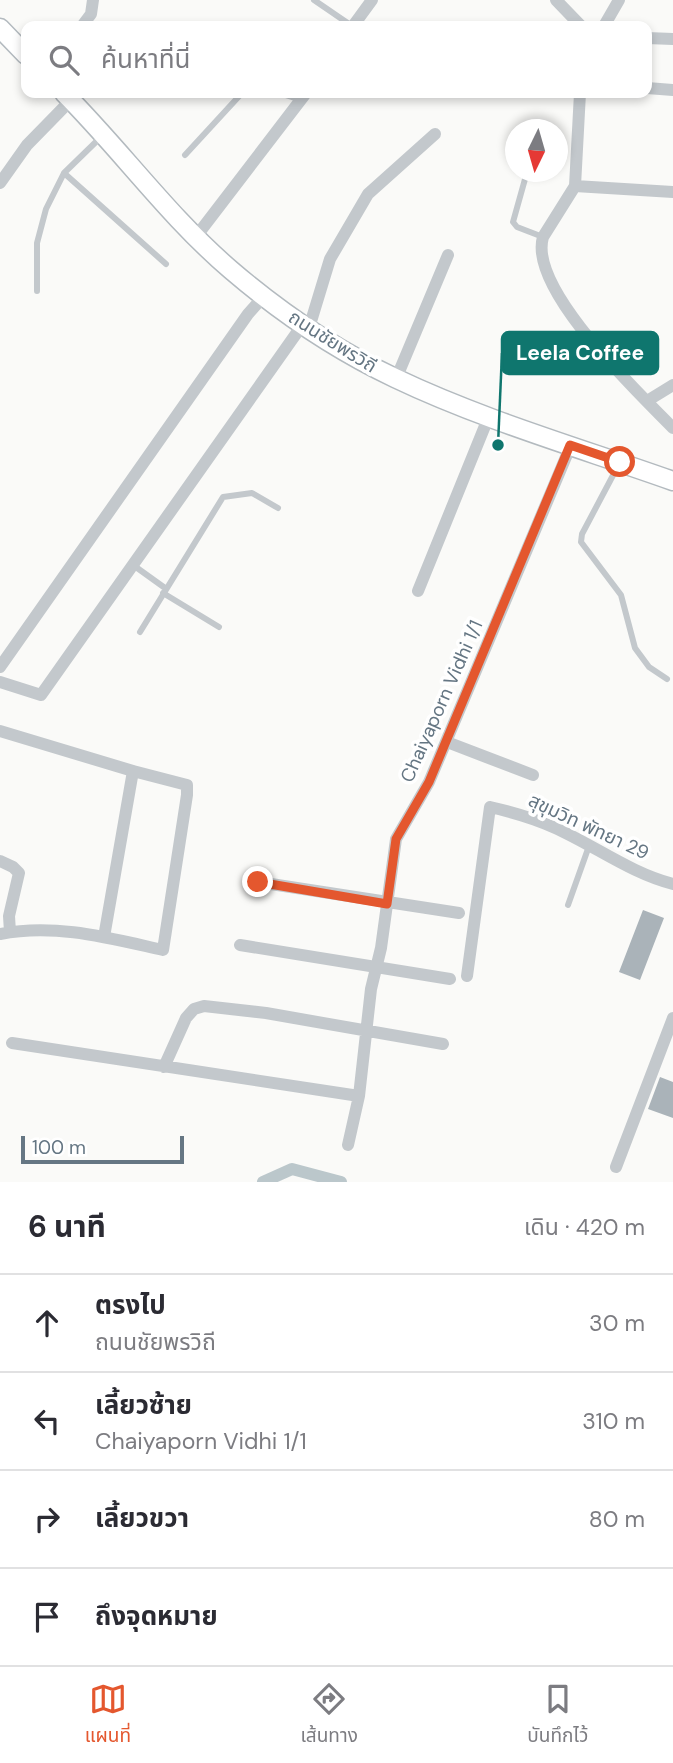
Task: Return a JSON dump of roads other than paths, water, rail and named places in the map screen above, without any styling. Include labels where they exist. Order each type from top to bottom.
[{"type":"main road","points":[[0,28],[21,50]]},
{"type":"main road","name":"ถนนชัยพรวิถี","points":[[68,98],[189,232],[264,296],[328,341],[396,379],[489,416],[673,481]]},
{"type":"street","points":[[86,21],[91,14],[93,0]]},
{"type":"street","points":[[357,21],[372,0]]},
{"type":"street","points":[[556,0],[575,21]]},
{"type":"street","points":[[607,21],[619,0]]},
{"type":"street","points":[[652,38],[673,40]]},
{"type":"street","points":[[652,88],[673,90]]},
{"type":"street","points":[[0,183],[66,98]]},
{"type":"street","points":[[189,232],[301,98]]},
{"type":"street","points":[[580,98],[575,186],[540,245],[544,269],[567,311],[673,428]]},
{"type":"street","points":[[0,682],[41,695],[306,326],[330,259],[368,194],[435,134]]},
{"type":"street","points":[[575,186],[673,192]]},
{"type":"street","points":[[396,379],[448,255]]},
{"type":"street","points":[[0,667],[248,314],[264,296]]},
{"type":"street","points":[[647,401],[673,385]]},
{"type":"street","points":[[418,590],[489,416]]},
{"type":"street","name":"Chaiyaporn Vidhi 1/1","points":[[348,1145],[359,1096],[371,989],[396,839],[429,782],[447,742],[570,445]]},
{"type":"street","points":[[0,731],[133,772],[187,785],[163,950],[61,929],[5,933],[19,873],[0,861]]},
{"type":"street","points":[[447,742],[533,775]]},
{"type":"street","points":[[104,937],[133,772]]},
{"type":"street","name":"สุขุมวิท พัทยา 29","points":[[467,976],[490,807],[518,813],[554,827],[632,869],[673,884]]},
{"type":"street","points":[[258,882],[459,913]]},
{"type":"street","points":[[240,945],[450,978]]},
{"type":"street","points":[[163,1067],[186,1018],[194,1009],[204,1006],[265,1013],[443,1044]]},
{"type":"street","points":[[616,1167],[673,1018]]},
{"type":"street","points":[[12,1043],[359,1096]]},
{"type":"lane","points":[[314,0],[346,21]]},
{"type":"lane","points":[[186,155],[237,98]]},
{"type":"lane","points":[[37,291],[37,243],[46,209],[64,173],[103,136]]},
{"type":"lane","points":[[64,173],[166,264]]},
{"type":"lane","points":[[524,182],[513,222],[517,227],[543,237]]},
{"type":"lane","points":[[620,462],[582,534],[581,542],[584,550],[621,595],[635,648],[649,667],[667,678]]},
{"type":"lane","points":[[140,632],[223,497],[252,493],[278,508]]},
{"type":"lane","points":[[133,565],[164,591],[219,626]]},
{"type":"lane","points":[[568,905],[589,846]]},
{"type":"waterway","points":[[263,1182],[292,1169],[341,1182]]},
{"type":"place","name":"Leela Coffee","points":[[498,445]]}]
